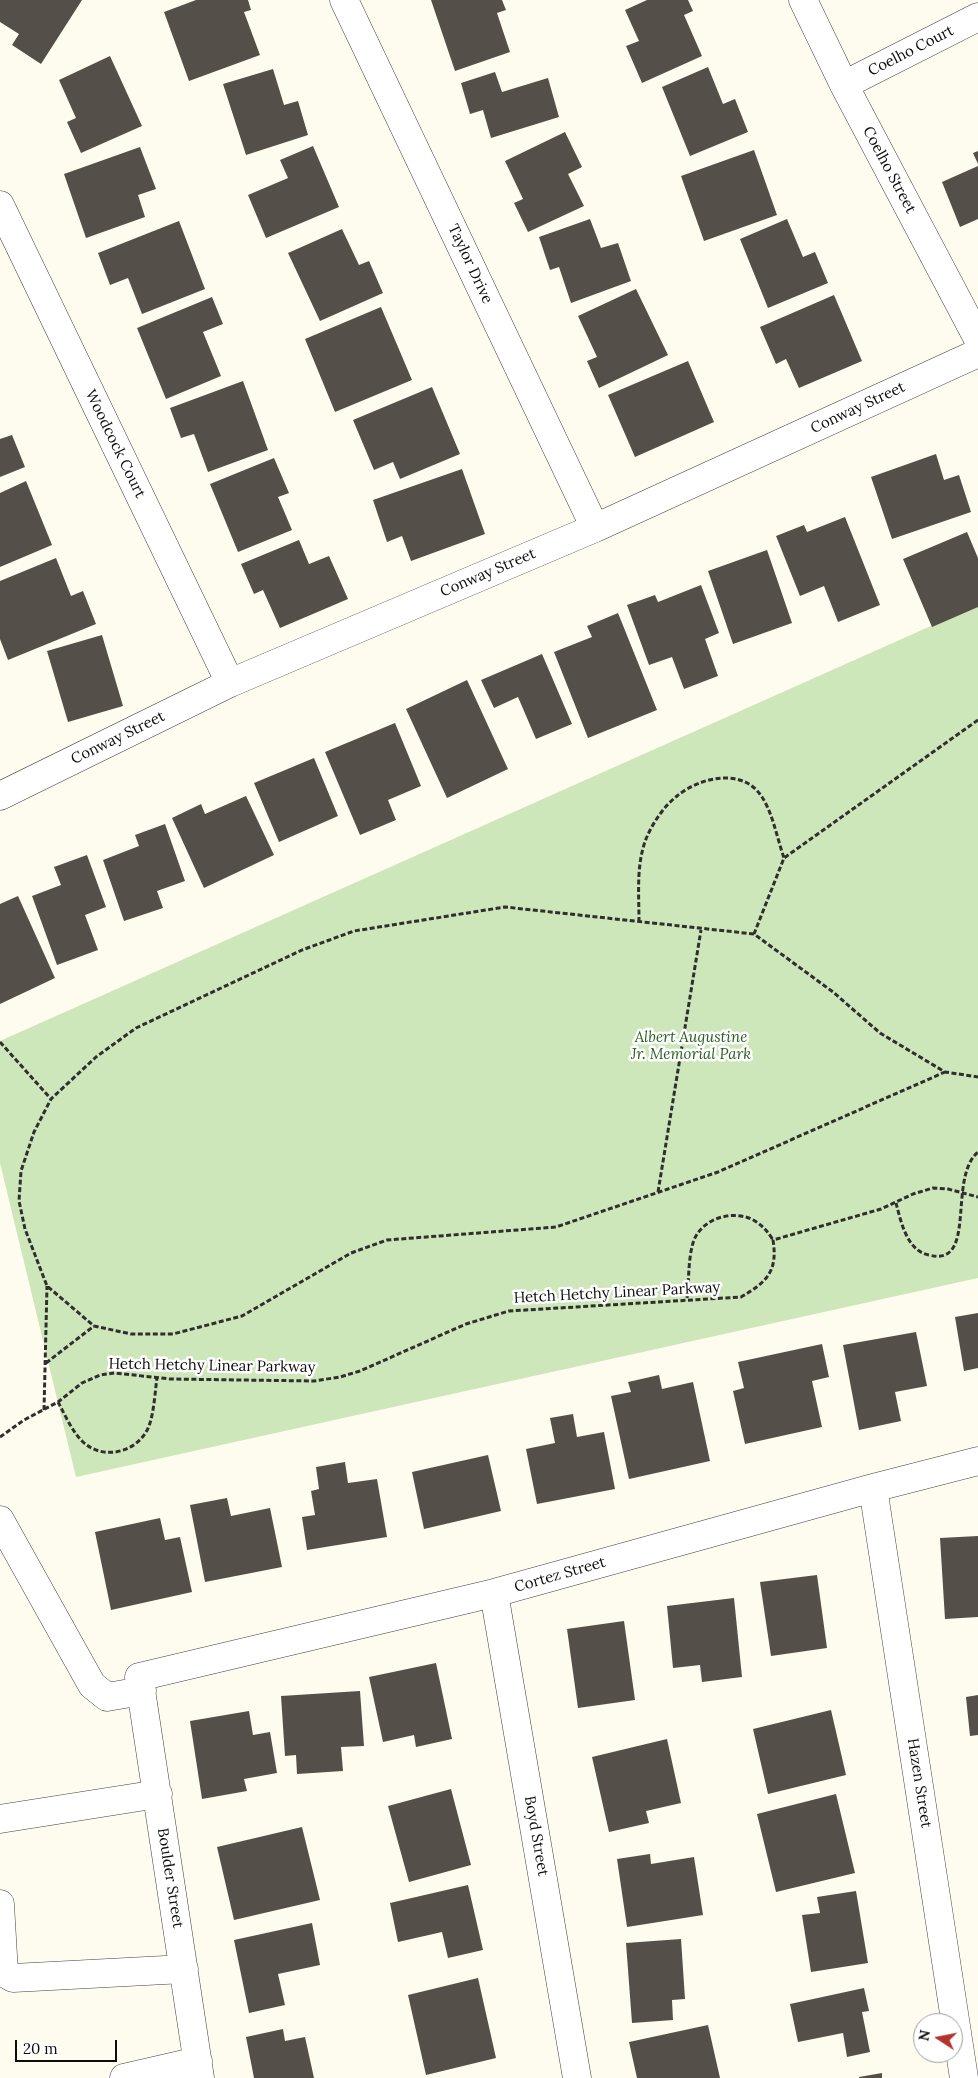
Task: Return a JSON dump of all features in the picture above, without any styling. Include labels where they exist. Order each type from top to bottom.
[{"type":"street","name":"Taylor Drive","points":[[344,0],[595,528]]},
{"type":"street","name":"Coelho Street","points":[[803,0],[844,86],[978,339]]},
{"type":"street","name":"Coelho Court","points":[[844,86],[978,17]]},
{"type":"street","name":"Woodcock Court","points":[[0,205],[230,682]]},
{"type":"street","name":"Conway Street","points":[[0,796],[230,682],[595,528],[978,353]]},
{"type":"street","name":"Cortez Street","points":[[0,1520],[92,1685],[107,1698],[140,1684],[494,1594],[873,1488],[978,1461]]},
{"type":"street","name":"Hazen Street","points":[[873,1488],[964,2078]]},
{"type":"street","name":"Boyd Street","points":[[494,1594],[577,2078]]},
{"type":"street","name":"Boulder Street","points":[[140,1684],[199,2069]]},
{"type":"street","points":[[0,1819],[158,1794]]},
{"type":"street","points":[[0,1904],[4,1973],[12,1978],[184,1969]]},
{"type":"street","points":[[124,2078],[199,2069]]},
{"type":"path","points":[[754,934],[784,858],[978,720]]},
{"type":"path","points":[[639,922],[639,863],[646,838],[660,814],[677,796],[703,780],[735,779],[750,785],[762,796],[784,858]]},
{"type":"path","points":[[44,1410],[47,1286],[24,1229],[19,1202],[21,1171],[34,1132],[51,1099],[96,1057],[136,1028],[302,950],[354,930],[505,907],[701,930],[754,934],[833,992],[880,1033],[946,1072],[978,1077]]},
{"type":"path","points":[[658,1192],[701,930]]},
{"type":"path","points":[[1,1044],[51,1099]]},
{"type":"path","points":[[47,1286],[94,1326],[131,1334],[173,1334],[242,1316],[351,1253],[387,1240],[556,1227],[718,1172],[946,1072]]},
{"type":"path","points":[[896,1203],[903,1228],[912,1244],[921,1254],[937,1257],[952,1252],[960,1244],[963,1227],[962,1193],[966,1169],[978,1152]]},
{"type":"path","points":[[687,1298],[693,1243],[704,1225],[719,1218],[737,1216],[753,1220],[765,1228],[774,1240],[896,1203],[912,1194],[933,1188],[948,1188],[978,1197]]},
{"type":"path","name":"Hetch Hetchy Linear Parkway","points":[[0,1437],[58,1402],[82,1383],[100,1375],[115,1373],[157,1377],[314,1382],[360,1371],[466,1324],[509,1310],[590,1307],[687,1298],[741,1297],[768,1277],[776,1259],[774,1240]]},
{"type":"path","points":[[46,1363],[94,1326]]},
{"type":"path","points":[[58,1402],[83,1442],[102,1451],[122,1452],[134,1446],[148,1427],[157,1377]]},
{"type":"green space","name":"Albert Augustine Jr. Memorial Park","points":[[978,605],[978,1278],[76,1477],[0,1163],[0,1041]]},
{"type":"building","points":[[0,0],[82,0],[41,64],[12,45],[19,34],[0,22]]},
{"type":"building","points":[[196,0],[248,0],[251,10],[244,12],[260,55],[189,81],[164,12]]},
{"type":"building","points":[[431,0],[502,0],[506,10],[497,13],[510,52],[455,71]]},
{"type":"building","points":[[647,0],[688,0],[693,11],[684,15],[702,56],[642,83],[626,46],[639,41],[625,10]]},
{"type":"building","points":[[110,56],[142,126],[81,153],[67,122],[76,118],[59,80]]},
{"type":"building","points":[[708,67],[723,104],[735,99],[748,132],[690,156],[662,87]]},
{"type":"building","points":[[273,69],[284,105],[298,101],[308,135],[246,155],[223,84]]},
{"type":"building","points":[[495,72],[502,92],[548,78],[559,117],[491,138],[483,110],[470,114],[461,83]]},
{"type":"building","points":[[565,132],[582,167],[568,174],[584,206],[528,232],[514,203],[523,199],[505,161]]},
{"type":"building","points":[[313,146],[339,207],[266,238],[248,195],[288,178],[280,160]]},
{"type":"building","points":[[140,147],[156,189],[138,195],[145,217],[86,238],[64,174]]},
{"type":"building","points":[[754,150],[777,215],[704,241],[681,176]]},
{"type":"building","points":[[978,151],[978,164],[973,153]]},
{"type":"building","points":[[978,166],[978,219],[960,227],[942,182]]},
{"type":"building","points":[[590,219],[601,248],[618,243],[631,281],[571,303],[559,267],[550,270],[539,237]]},
{"type":"building","points":[[787,219],[803,257],[815,252],[828,283],[768,308],[740,239]]},
{"type":"building","points":[[179,221],[205,289],[142,314],[128,278],[110,285],[98,253]]},
{"type":"building","points":[[342,229],[359,265],[369,261],[383,293],[320,321],[288,253]]},
{"type":"building","points":[[636,289],[668,355],[599,388],[587,361],[597,357],[578,316]]},
{"type":"building","points":[[834,295],[862,361],[799,388],[786,359],[776,364],[760,327]]},
{"type":"building","points":[[212,297],[223,324],[203,332],[221,376],[166,399],[137,328]]},
{"type":"building","points":[[381,307],[412,380],[335,412],[305,339]]},
{"type":"building","points":[[688,361],[714,422],[635,457],[608,395]]},
{"type":"building","points":[[243,381],[268,450],[208,472],[194,434],[181,438],[170,408]]},
{"type":"building","points":[[432,387],[460,454],[400,479],[393,462],[374,470],[353,420]]},
{"type":"building","points":[[12,435],[25,467],[0,477],[0,439]]},
{"type":"building","points":[[936,454],[944,480],[959,475],[971,512],[892,539],[871,477]]},
{"type":"building","points":[[274,458],[289,493],[278,497],[292,530],[238,552],[210,484]]},
{"type":"building","points":[[462,469],[485,534],[411,561],[402,536],[387,542],[373,500]]},
{"type":"building","points":[[26,481],[52,545],[0,567],[0,493]]},
{"type":"building","points":[[845,517],[880,605],[838,622],[824,586],[800,596],[776,536],[804,525],[807,532]]},
{"type":"building","points":[[967,532],[978,558],[978,607],[932,627],[903,559]]},
{"type":"building","points":[[299,540],[309,564],[329,556],[348,599],[280,628],[263,590],[254,594],[241,564]]},
{"type":"building","points":[[767,550],[792,623],[733,644],[708,571]]},
{"type":"building","points":[[56,558],[71,596],[83,591],[96,624],[8,660],[0,639],[0,581]]},
{"type":"building","points":[[701,585],[719,633],[705,639],[718,676],[684,689],[672,657],[649,665],[627,605],[655,595],[658,602]]},
{"type":"building","points":[[618,613],[657,710],[588,738],[554,652],[592,637],[587,626]]},
{"type":"building","points":[[102,635],[123,706],[68,722],[47,651]]},
{"type":"building","points":[[542,654],[572,724],[536,739],[518,697],[494,708],[481,680]]},
{"type":"building","points":[[467,680],[508,769],[447,798],[406,709]]},
{"type":"building","points":[[395,723],[421,786],[388,800],[396,820],[360,835],[325,752]]},
{"type":"building","points":[[314,758],[338,816],[279,842],[254,783]]},
{"type":"building","points":[[246,796],[274,855],[204,888],[172,818],[201,804],[205,814]]},
{"type":"building","points":[[165,824],[185,881],[157,891],[163,908],[124,921],[103,860],[139,846],[135,835]]},
{"type":"building","points":[[87,855],[106,907],[85,915],[98,950],[57,965],[32,896],[61,885],[54,867]]},
{"type":"building","points":[[18,896],[55,978],[0,1004],[0,904]]},
{"type":"building","points":[[978,1313],[978,1368],[964,1371],[955,1317]]},
{"type":"building","points":[[916,1332],[927,1386],[895,1392],[901,1421],[859,1430],[843,1345]]},
{"type":"building","points":[[822,1344],[829,1377],[812,1381],[822,1427],[745,1444],[733,1391],[744,1388],[738,1362]]},
{"type":"building","points":[[659,1375],[662,1389],[693,1382],[710,1461],[629,1479],[611,1396],[631,1392],[628,1382]]},
{"type":"building","points":[[573,1414],[577,1437],[604,1432],[615,1489],[537,1504],[526,1449],[555,1443],[550,1418]]},
{"type":"building","points":[[488,1455],[501,1511],[424,1529],[412,1472]]},
{"type":"building","points":[[345,1462],[348,1483],[377,1479],[387,1537],[307,1550],[302,1517],[315,1515],[311,1491],[319,1489],[316,1467]]},
{"type":"building","points":[[227,1498],[231,1516],[270,1508],[282,1567],[205,1582],[190,1505]]},
{"type":"building","points":[[160,1518],[165,1540],[180,1537],[192,1592],[111,1610],[95,1532]]},
{"type":"building","points":[[978,1536],[978,1617],[945,1619],[940,1538]]},
{"type":"building","points":[[817,1575],[827,1648],[771,1656],[760,1582]]},
{"type":"building","points":[[734,1598],[742,1677],[702,1682],[700,1665],[673,1668],[667,1606]]},
{"type":"building","points":[[624,1621],[635,1700],[578,1708],[567,1629]]},
{"type":"building","points":[[436,1663],[452,1739],[416,1747],[414,1735],[383,1742],[369,1677]]},
{"type":"building","points":[[360,1691],[364,1746],[341,1747],[343,1771],[297,1774],[296,1755],[285,1756],[281,1696]]},
{"type":"building","points":[[978,1695],[978,1735],[970,1736],[966,1697]]},
{"type":"building","points":[[831,1710],[846,1775],[768,1794],[753,1729]]},
{"type":"building","points":[[249,1711],[253,1735],[270,1732],[277,1773],[244,1779],[247,1791],[202,1799],[190,1721]]},
{"type":"building","points":[[667,1739],[681,1803],[646,1811],[649,1823],[609,1832],[592,1757]]},
{"type":"building","points":[[451,1789],[471,1865],[409,1882],[388,1806]]},
{"type":"building","points":[[836,1794],[855,1873],[776,1892],[757,1814]]},
{"type":"building","points":[[302,1827],[320,1900],[234,1920],[217,1847]]},
{"type":"building","points":[[650,1854],[651,1864],[694,1857],[703,1915],[627,1927],[617,1859]]},
{"type":"building","points":[[468,1885],[483,1950],[448,1958],[442,1932],[398,1942],[390,1903]]},
{"type":"building","points":[[856,1891],[868,1963],[811,1972],[802,1915],[820,1913],[817,1897]]},
{"type":"building","points":[[312,1923],[320,1965],[278,1974],[285,2005],[249,2013],[234,1940]]},
{"type":"building","points":[[681,1939],[685,1999],[672,2000],[673,2020],[632,2023],[626,1943]]},
{"type":"building","points":[[478,1978],[496,2058],[426,2075],[408,1995]]},
{"type":"building","points":[[864,1988],[869,2011],[862,2012],[870,2052],[847,2057],[843,2033],[798,2042],[790,2004]]},
{"type":"building","points":[[708,2025],[720,2078],[637,2078],[629,2042]]},
{"type":"building","points":[[283,2029],[285,2041],[305,2037],[314,2078],[254,2078],[246,2037]]},
{"type":"building","points":[[882,2073],[882,2078],[859,2078],[859,2077]]}]
